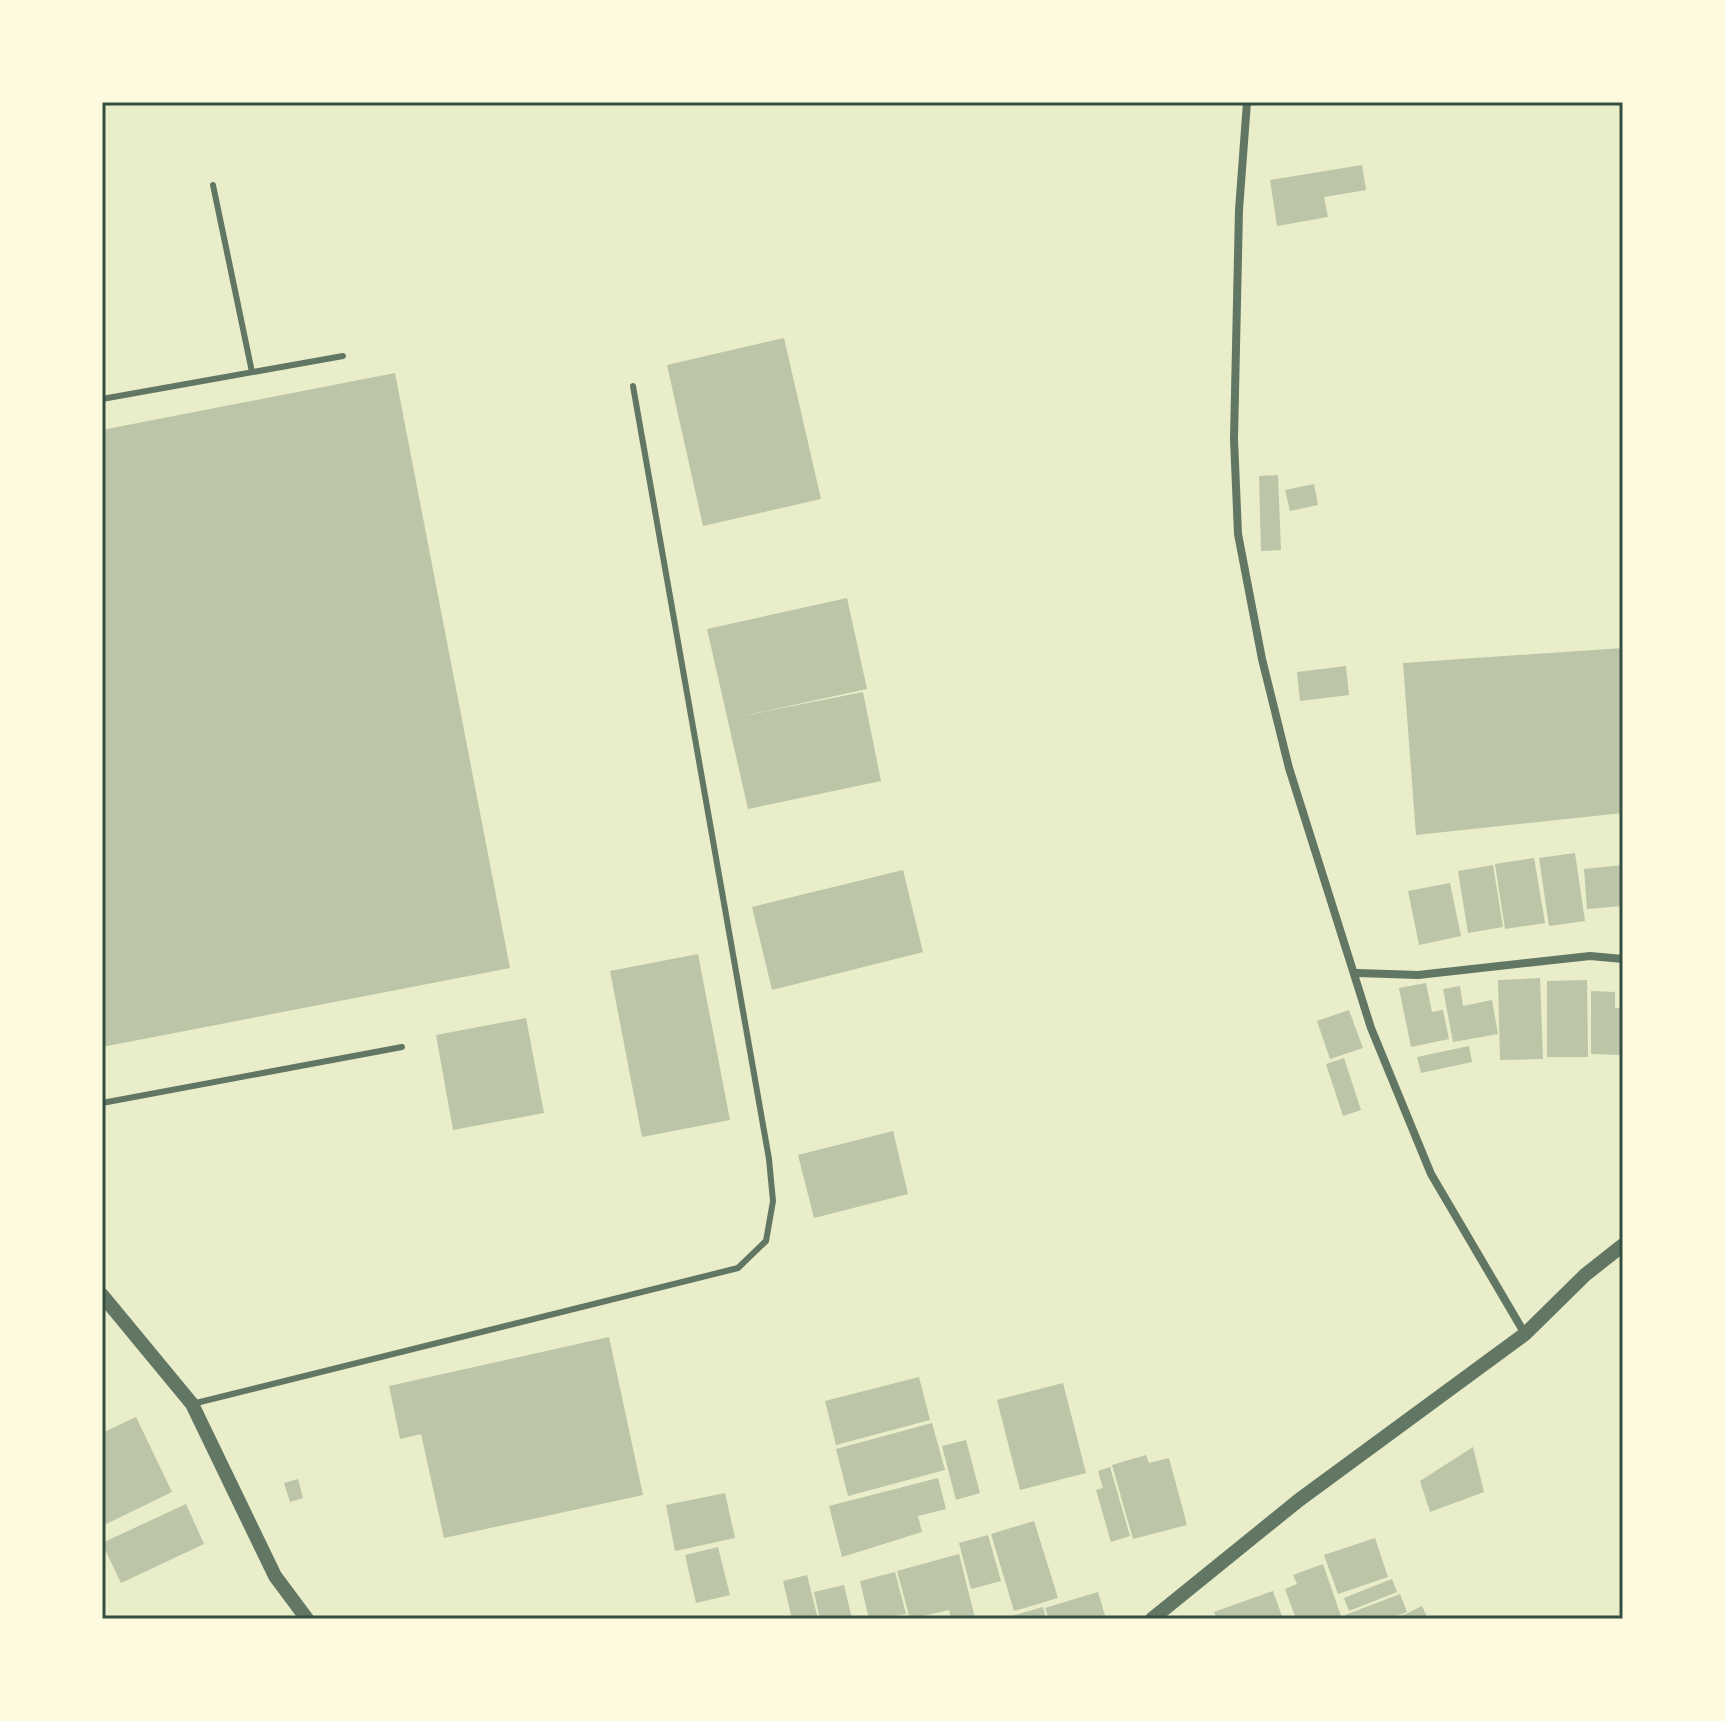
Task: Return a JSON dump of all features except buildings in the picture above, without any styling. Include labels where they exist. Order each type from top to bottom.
[{"type":"street","points":[[1247,102],[1239,210],[1235,409],[1238,534],[1262,659],[1289,768],[1357,973],[1371,1028],[1431,1174],[1525,1334]]},
{"type":"street","points":[[1357,973],[1418,975],[1590,956],[1623,959]]},
{"type":"street","points":[[1152,1619],[1299,1500],[1525,1334],[1585,1275],[1623,1245]]},
{"type":"street","points":[[102,1295],[192,1404],[275,1576],[307,1619]]},
{"type":"lane","points":[[213,185],[252,372]]},
{"type":"lane","points":[[102,399],[343,356]]},
{"type":"lane","points":[[192,1404],[738,1268],[766,1241],[773,1201],[769,1159],[633,386]]},
{"type":"lane","points":[[102,1103],[402,1047]]}]
